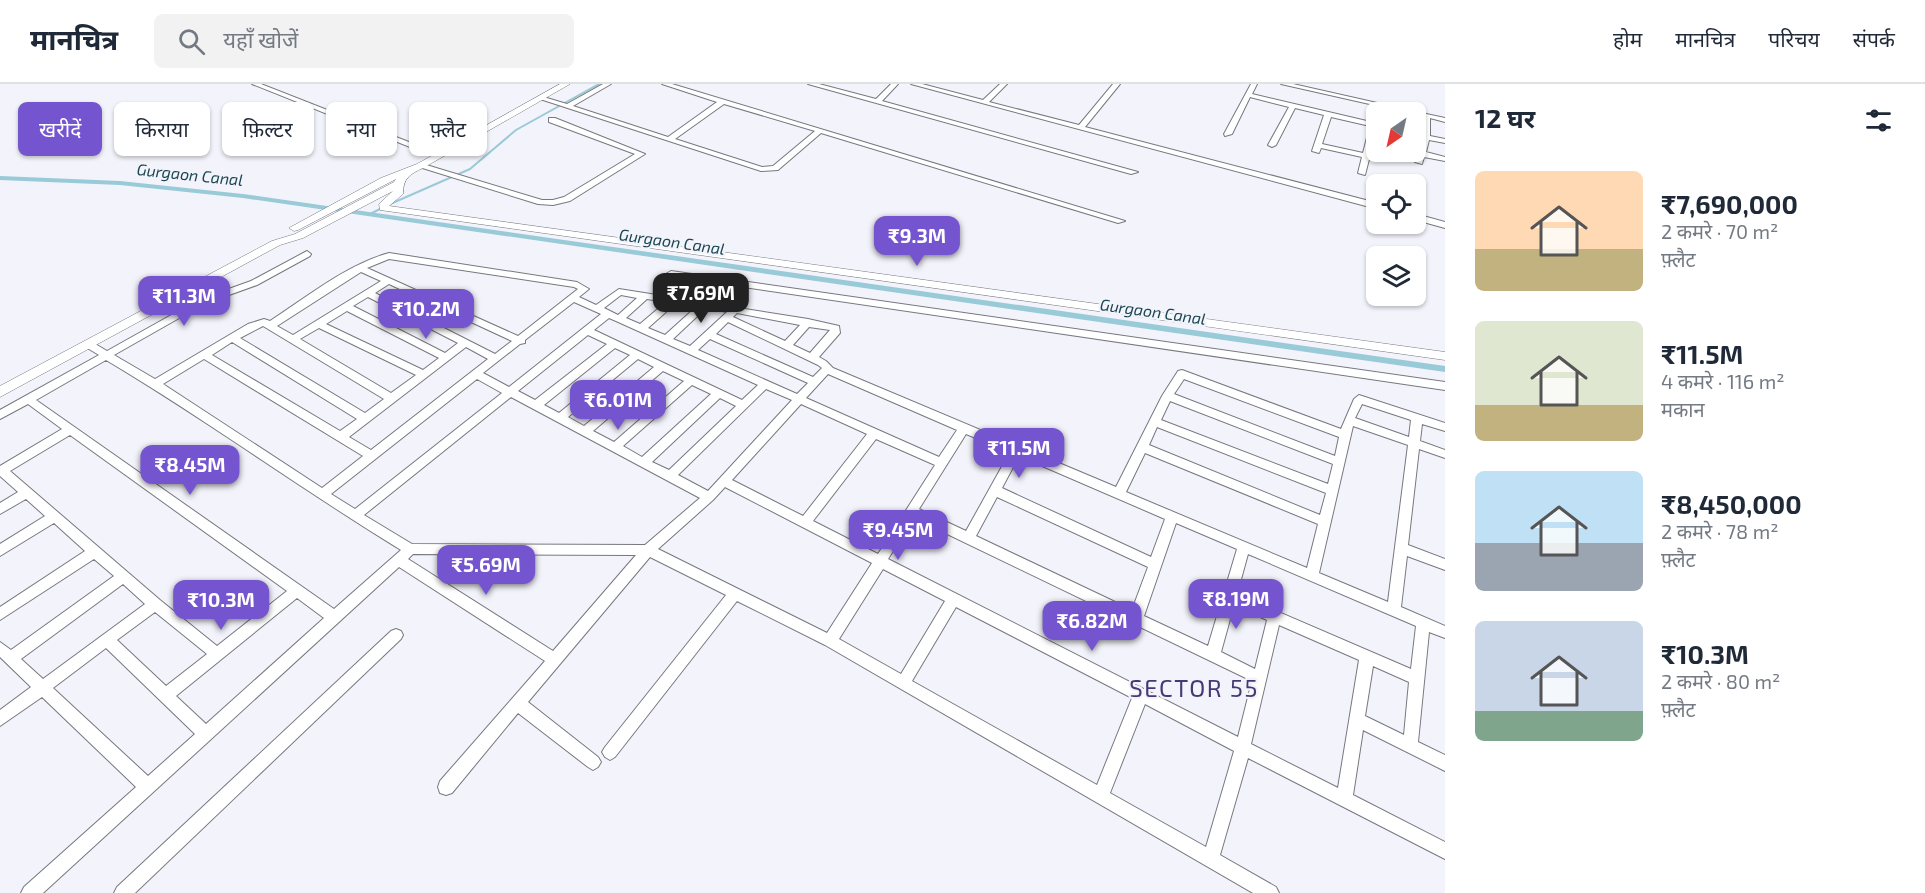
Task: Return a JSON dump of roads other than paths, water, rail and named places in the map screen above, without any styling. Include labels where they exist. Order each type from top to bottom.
[{"type":"street","points":[[255,84],[409,144]]},
{"type":"street","points":[[487,128],[566,84]]},
{"type":"street","points":[[562,105],[608,84]]},
{"type":"street","points":[[665,84],[1121,221]]},
{"type":"street","points":[[811,84],[1134,172]]},
{"type":"street","points":[[877,102],[895,84]]},
{"type":"street","points":[[914,84],[1366,203]]},
{"type":"street","points":[[985,102],[1004,84]]},
{"type":"street","points":[[1080,128],[1117,84]]},
{"type":"street","points":[[1228,134],[1254,84]]},
{"type":"street","points":[[1284,84],[1366,108]]},
{"type":"street","points":[[1249,95],[1366,123]]},
{"type":"street","points":[[540,98],[766,170],[775,168],[821,130]]},
{"type":"street","points":[[668,140],[723,102]]},
{"type":"street","points":[[1272,145],[1293,105]]},
{"type":"street","points":[[1328,114],[1317,148],[1366,156],[1362,172]]},
{"type":"street","points":[[1426,115],[1445,120]]},
{"type":"street","points":[[420,166],[542,202],[553,203],[567,199],[641,154],[552,120]]},
{"type":"street","points":[[1426,137],[1445,141]]},
{"type":"street","points":[[276,243],[289,231],[314,216],[392,177],[405,174],[436,156]]},
{"type":"street","points":[[1426,158],[1445,159]]},
{"type":"street","points":[[0,392],[276,243],[299,236],[398,184],[405,174]]},
{"type":"street","points":[[398,184],[398,194],[383,207],[1445,356]]},
{"type":"street","points":[[1426,220],[1445,225]]},
{"type":"street","points":[[0,416],[201,302],[254,283],[307,254]]},
{"type":"street","points":[[271,325],[384,257],[394,256],[577,285],[583,288],[521,341],[323,494]]},
{"type":"street","points":[[362,269],[521,341]]},
{"type":"street","points":[[671,273],[1445,386]]},
{"type":"street","points":[[294,339],[389,280]]},
{"type":"street","points":[[446,786],[648,550],[724,482],[827,370],[828,365],[759,333],[731,314],[704,305],[619,292],[596,309]]},
{"type":"street","points":[[368,293],[497,359]]},
{"type":"street","points":[[619,319],[645,296]]},
{"type":"street","points":[[573,298],[941,464]]},
{"type":"street","points":[[640,328],[674,300]]},
{"type":"street","points":[[667,339],[704,305]]},
{"type":"street","points":[[347,307],[447,358]]},
{"type":"street","points":[[355,516],[608,314]]},
{"type":"street","points":[[692,350],[711,335],[731,314],[774,316],[832,326],[837,331],[812,358]]},
{"type":"street","points":[[759,333],[774,316]]},
{"type":"street","points":[[155,384],[256,324],[264,322],[392,399]]},
{"type":"street","points":[[786,346],[808,322]]},
{"type":"street","points":[[318,324],[425,375]]},
{"type":"street","points":[[588,331],[744,405]]},
{"type":"street","points":[[711,335],[815,382]]},
{"type":"street","points":[[233,338],[365,418]]},
{"type":"street","points":[[538,404],[614,343]]},
{"type":"street","points":[[88,344],[155,384],[323,494],[404,554],[556,660]]},
{"type":"street","points":[[342,436],[464,344]]},
{"type":"street","points":[[561,417],[638,354]]},
{"type":"street","points":[[205,355],[372,456]]},
{"type":"street","points":[[586,430],[662,366]]},
{"type":"street","points":[[827,370],[1445,632]]},
{"type":"street","points":[[1119,494],[1167,396],[1182,374],[1346,435]]},
{"type":"street","points":[[478,375],[538,404],[709,497]]},
{"type":"street","points":[[616,446],[691,380]]},
{"type":"street","points":[[670,476],[765,384]]},
{"type":"street","points":[[644,462],[719,393]]},
{"type":"street","points":[[1167,396],[1339,462]]},
{"type":"street","points":[[1312,576],[1349,420],[1359,399],[1445,427]]},
{"type":"street","points":[[29,400],[334,617]]},
{"type":"street","points":[[1394,610],[1417,418]]},
{"type":"street","points":[[1349,420],[1445,454]]},
{"type":"street","points":[[1155,422],[1332,491]]},
{"type":"street","points":[[830,641],[964,428]]},
{"type":"street","points":[[70,430],[1,471],[56,516],[155,604],[218,654]]},
{"type":"street","points":[[804,523],[874,433]]},
{"type":"street","points":[[1142,447],[1325,522]]},
{"type":"street","points":[[968,539],[1017,452]]},
{"type":"street","points":[[724,482],[1445,851]]},
{"type":"street","points":[[996,491],[1155,564]]},
{"type":"street","points":[[0,509],[28,492]]},
{"type":"street","points":[[912,511],[1260,678]]},
{"type":"street","points":[[0,551],[56,516]]},
{"type":"street","points":[[1136,618],[1172,517]]},
{"type":"street","points":[[1213,655],[1244,547]]},
{"type":"street","points":[[1401,548],[1445,565]]},
{"type":"street","points":[[0,614],[95,550]]},
{"type":"street","points":[[30,893],[404,554],[648,550],[830,641],[1270,893]]},
{"type":"street","points":[[124,576],[5,653],[147,786]]},
{"type":"street","points":[[165,696],[297,591]]},
{"type":"street","points":[[610,752],[735,594]]},
{"type":"street","points":[[1229,597],[1418,679]]},
{"type":"street","points":[[903,683],[952,600]]},
{"type":"street","points":[[0,719],[155,604]]},
{"type":"street","points":[[1211,859],[1243,747],[1274,616]]},
{"type":"street","points":[[1410,746],[1423,623]]},
{"type":"street","points":[[123,893],[396,635]]},
{"type":"street","points":[[106,640],[206,734]]},
{"type":"street","points":[[1344,799],[1367,656]]},
{"type":"street","points":[[1101,796],[1141,695]]},
{"type":"street","points":[[517,703],[593,762]]},
{"type":"street","points":[[1357,720],[1445,763]]},
{"type":"waterway","points":[[388,205],[470,169],[516,130],[599,84]]},
{"type":"waterway","name":"Gurgaon Canal","points":[[0,178],[120,183],[243,196],[1445,369]]},
{"type":"waterway","points":[[370,214],[382,208]]},
{"type":"district","name":"SECTOR 55","points":[[1194,687]]}]
